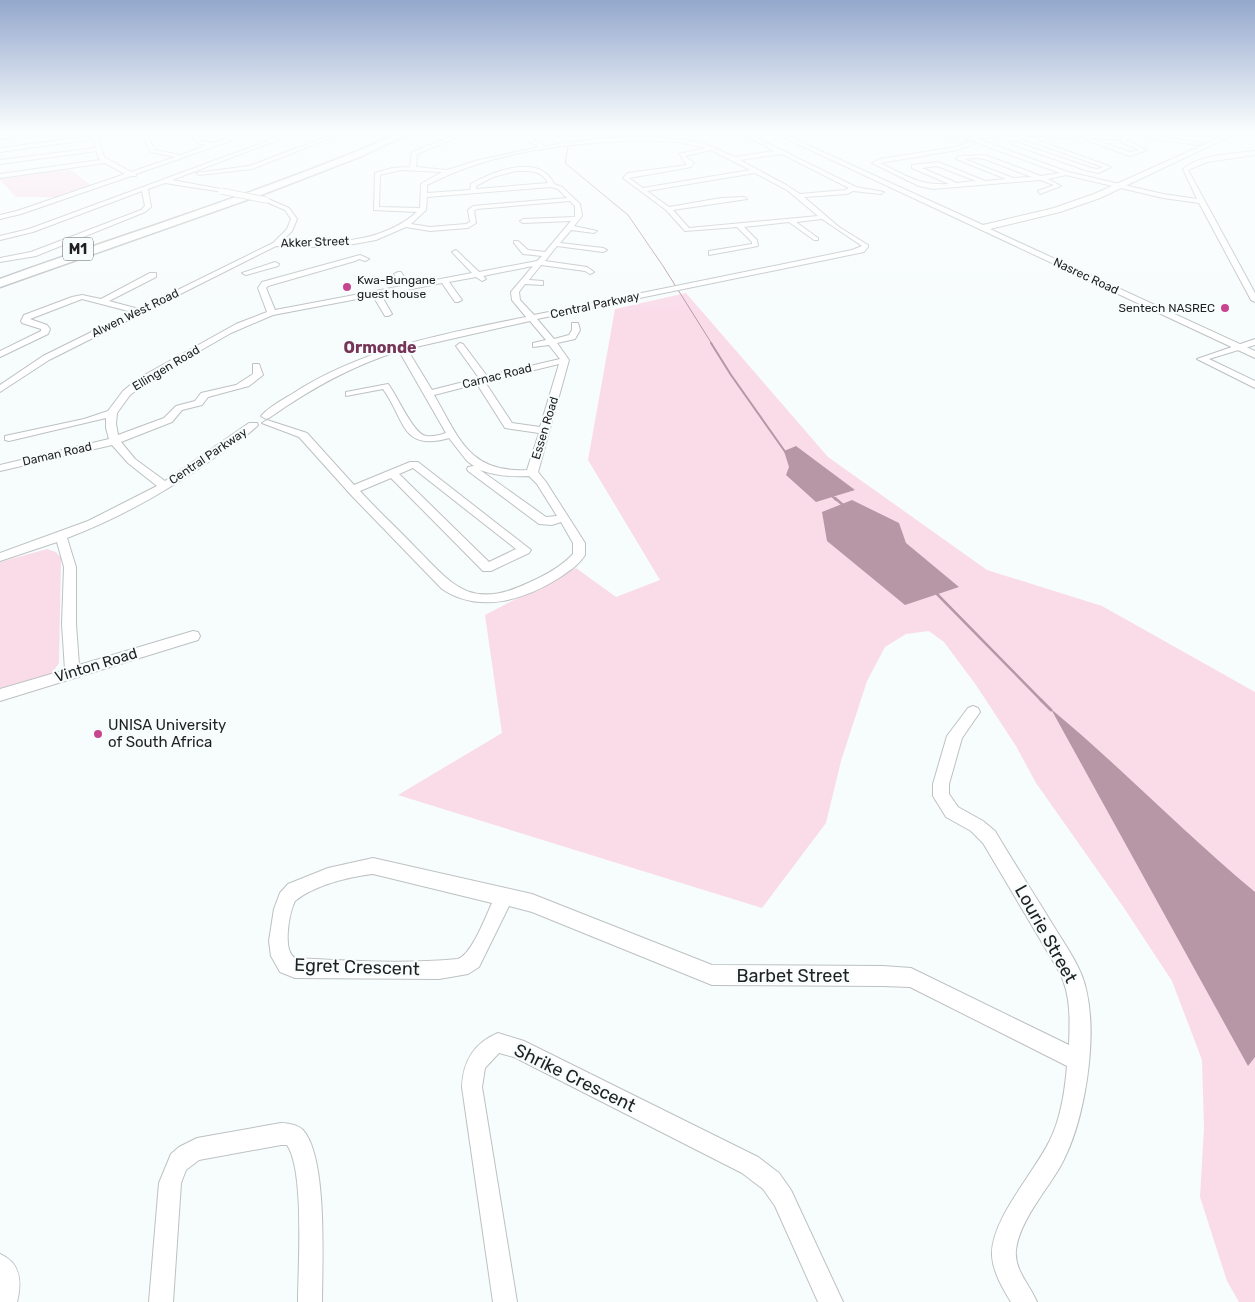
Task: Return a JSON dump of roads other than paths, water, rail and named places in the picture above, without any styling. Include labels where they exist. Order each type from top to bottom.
[{"type":"highway","name":"M1","points":[[0,277],[237,193]]},
{"type":"highway","name":"M1","points":[[0,282],[257,193]]},
{"type":"main road","name":"Nasrec Road","points":[[908,193],[1255,355]]},
{"type":"main road","points":[[980,226],[1057,210],[1097,193]]},
{"type":"street","points":[[0,217],[20,214],[79,193]]},
{"type":"street","points":[[0,238],[22,234],[132,193]]},
{"type":"street","points":[[0,260],[33,254],[143,211],[148,207],[146,193]]},
{"type":"street","points":[[230,193],[266,200],[285,208],[294,219],[290,230],[274,244]]},
{"type":"street","points":[[376,193],[375,207],[380,210],[423,210],[424,195],[451,193]]},
{"type":"street","points":[[565,193],[580,209],[580,214],[523,282],[514,296],[565,360]]},
{"type":"street","points":[[646,193],[668,209],[687,230],[823,218]]},
{"type":"street","points":[[794,193],[798,196],[823,193]]},
{"type":"street","points":[[1144,193],[1171,200],[1202,203]]},
{"type":"street","points":[[1196,193],[1255,300]]},
{"type":"street","name":"Central Parkway","points":[[164,486],[253,425],[250,423],[254,418],[267,419],[300,393],[334,373],[362,360],[401,347],[852,252],[866,247],[823,218],[798,196]]},
{"type":"street","points":[[406,225],[430,229],[468,226],[473,223],[471,210],[476,207],[572,199]]},
{"type":"street","points":[[668,209],[715,200],[744,199]]},
{"type":"street","name":"Akker Street","points":[[274,244],[324,245],[375,237],[406,225],[423,210]]},
{"type":"street","points":[[523,221],[576,219]]},
{"type":"street","points":[[791,221],[816,238]]},
{"type":"street","points":[[712,253],[756,244],[740,226]]},
{"type":"street","points":[[570,228],[594,231]]},
{"type":"street","points":[[516,242],[525,252],[546,254]]},
{"type":"street","name":"Alwen West Road","points":[[0,389],[39,362],[274,244]]},
{"type":"street","points":[[555,244],[603,250]]},
{"type":"street","points":[[456,252],[484,282]]},
{"type":"street","points":[[272,312],[264,294],[264,285],[352,259],[360,257],[365,259]]},
{"type":"street","name":"Ellingen Road","points":[[112,413],[119,400],[144,380],[241,324],[272,312],[340,296],[410,290],[477,274],[539,263],[587,269],[590,272]]},
{"type":"street","points":[[246,273],[273,264],[282,267],[292,276]]},
{"type":"street","points":[[516,267],[532,271]]},
{"type":"street","points":[[398,274],[410,290]]},
{"type":"street","points":[[103,301],[153,275]]},
{"type":"street","points":[[444,281],[458,300]]},
{"type":"street","points":[[523,282],[540,283]]},
{"type":"street","points":[[376,294],[388,314]]},
{"type":"street","points":[[0,354],[45,332],[46,328],[44,326],[25,321],[28,316],[75,298],[82,297],[103,301],[140,311]]},
{"type":"street","points":[[536,345],[574,336],[575,325]]},
{"type":"street","points":[[1255,342],[1201,359],[1255,385]]},
{"type":"street","points":[[460,346],[509,426],[544,431]]},
{"type":"street","name":"Essen Road","points":[[401,347],[463,453],[492,472],[507,474],[532,472],[565,360]]},
{"type":"street","name":"Carnac Road","points":[[429,393],[565,360]]},
{"type":"street","points":[[110,428],[146,427],[168,420],[178,409],[199,402],[204,395],[240,386],[253,380],[258,376],[256,366]]},
{"type":"street","points":[[513,372],[521,383]]},
{"type":"street","points":[[375,375],[396,400],[417,437],[428,439],[452,434]]},
{"type":"street","points":[[348,394],[385,386]]},
{"type":"street","points":[[0,557],[60,537],[119,511],[164,486],[125,454],[114,441],[110,428],[112,413],[14,437],[18,447]]},
{"type":"street","points":[[267,419],[303,436],[446,586],[474,598],[499,599],[533,588],[573,562],[579,555],[578,543],[541,482],[532,472]]},
{"type":"street","points":[[88,435],[89,420]]},
{"type":"street","name":"Daman Road","points":[[0,468],[114,441],[146,427]]},
{"type":"street","points":[[458,459],[543,521],[552,522],[563,518]]},
{"type":"street","points":[[356,493],[395,476],[414,464],[525,550],[487,568],[395,476]]},
{"type":"street","points":[[60,537],[66,547],[72,569],[69,616],[72,672]]},
{"type":"street","name":"Vinton Road","points":[[0,695],[193,636]]},
{"type":"street","name":"Lourie Street","points":[[973,712],[955,736],[941,784],[940,796],[952,812],[977,826],[989,837],[1066,966],[1075,984],[1079,1006],[1078,1060],[1073,1103],[1066,1131],[1023,1205],[1005,1243],[1004,1256],[1006,1265],[1025,1302]]},
{"type":"street","name":"Egret Crescent","points":[[376,866],[504,897],[472,961],[462,968],[450,970],[296,968],[287,965],[280,955],[280,932],[285,904],[290,893],[303,886],[357,868],[376,866]]},
{"type":"street","name":"Barbet Street","points":[[504,897],[537,905],[712,975],[883,976],[911,978],[1078,1060]]},
{"type":"street","name":"Shrike Crescent","points":[[505,1302],[472,1087],[473,1073],[480,1057],[488,1048],[498,1043],[517,1048],[750,1165],[765,1175],[783,1198],[831,1302]]},
{"type":"street","points":[[161,1302],[170,1183],[179,1162],[188,1152],[197,1149],[281,1134],[292,1135],[297,1140],[306,1169],[310,1302]]},
{"type":"street","points":[[0,1266],[7,1275],[6,1302]]},
{"type":"waterway","points":[[601,193],[628,215],[663,266],[712,344]]},
{"type":"waterway","points":[[711,343],[731,375],[786,453]]},
{"type":"waterway","points":[[832,496],[836,500]]},
{"type":"waterway","points":[[835,498],[843,505]]},
{"type":"waterway","points":[[936,593],[1042,701]]},
{"type":"waterway","points":[[1042,701],[1051,710]]},
{"type":"place","name":"Kwa-Bungane guest house","points":[[347,287]]},
{"type":"place","name":"Sentech NASREC","points":[[1225,308]]},
{"type":"place","name":"UNISA University of South Africa","points":[[98,734]]},
{"type":"district","name":"Ormonde","points":[[380,347]]}]
